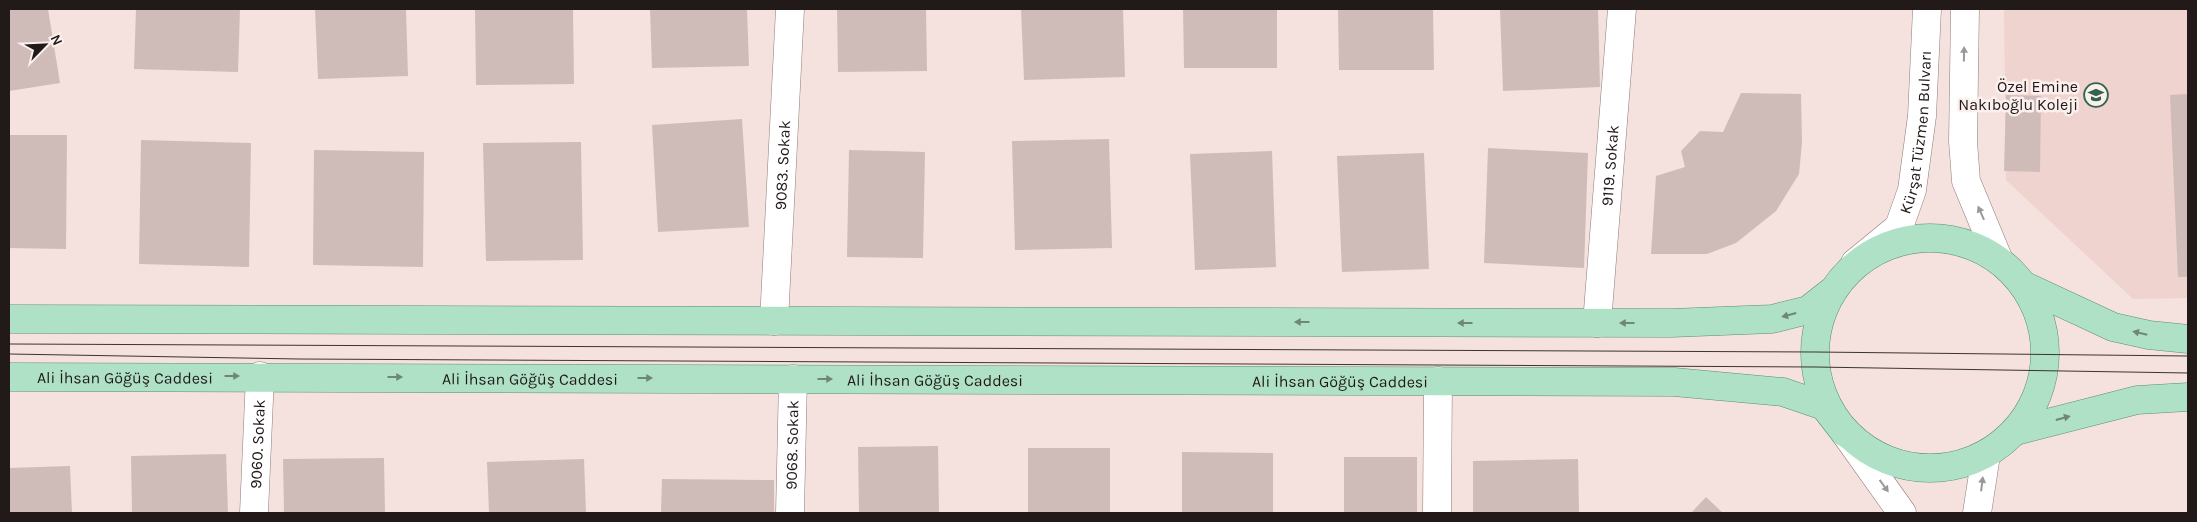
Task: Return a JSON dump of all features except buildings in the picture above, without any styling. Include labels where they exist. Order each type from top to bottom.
[{"type":"main road","points":[[9,319],[1597,323],[1671,323],[1772,319],[1808,310],[1831,292],[1855,263],[1888,244],[1924,236],[1963,241],[1998,258],[2025,286],[2042,321],[2045,354],[2037,398],[2016,431],[1986,455],[1950,468],[1911,468],[1875,456],[1845,432],[1824,401],[1815,367],[1816,327],[1831,292]]},
{"type":"main road","points":[[2025,286],[2113,327],[2148,335],[2188,339]]},
{"type":"main road","name":"Ali İhsan Göğüş Caddesi","points":[[9,377],[260,376],[1674,382],[1783,392],[1824,406],[1845,432]]},
{"type":"main road","points":[[2016,431],[2137,400],[2188,397]]},
{"type":"street","name":"9083. Sokak","points":[[774,321],[790,9]]},
{"type":"street","name":"9119. Sokak","points":[[1597,323],[1622,9]]},
{"type":"street","name":"Kürşat Tüzmen Bulvarı","points":[[1855,263],[1899,227],[1912,190],[1922,116],[1927,9]]},
{"type":"street","points":[[1965,9],[1963,141],[1966,181],[1983,217],[1998,258]]},
{"type":"street","name":"9060. Sokak","points":[[254,513],[260,376]]},
{"type":"street","name":"9068. Sokak","points":[[790,513],[793,379]]},
{"type":"street","points":[[1437,513],[1438,381]]},
{"type":"street","points":[[1845,432],[1902,513]]},
{"type":"street","points":[[1977,513],[1986,455]]},
{"type":"shaded area","name":"Özel Emine Nakıboğlu Koleji","points":[[2004,9],[2188,9],[2188,298],[2133,299],[2006,180]]},
{"type":"tram line","points":[[9,344],[1815,352],[2188,356]]},
{"type":"tram line","points":[[9,354],[299,359],[1815,367],[2188,373]]},
{"type":"place","name":"Özel Emine Nakıboğlu Koleji","points":[[2096,95]]}]
